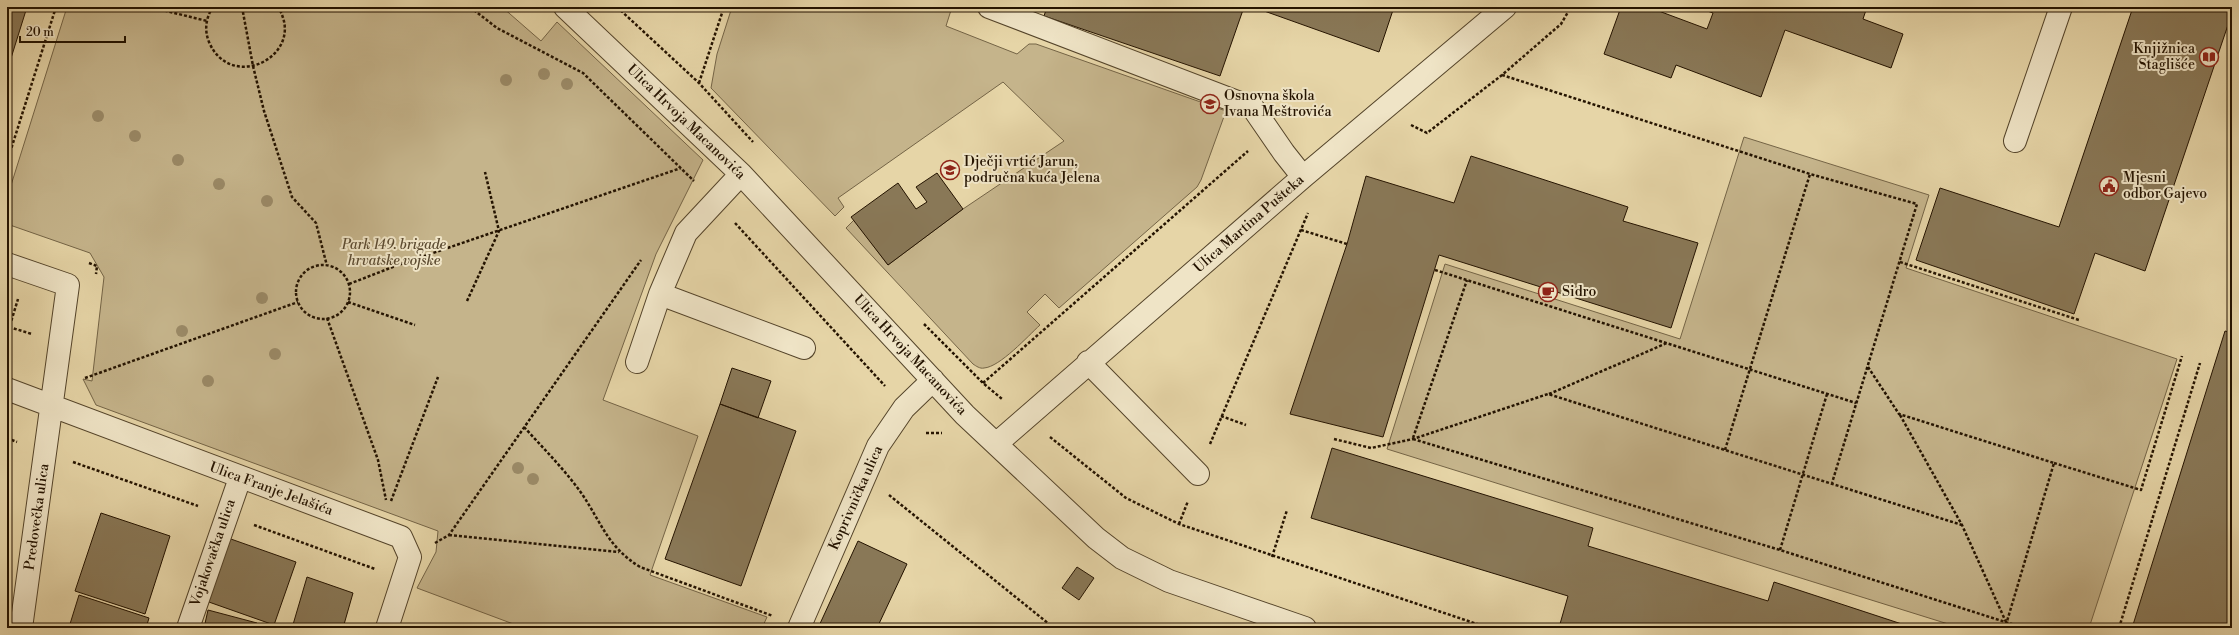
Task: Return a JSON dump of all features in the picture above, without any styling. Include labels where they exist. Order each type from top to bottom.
[{"type":"street","name":"Ulica Hrvoja Macanovića","points":[[565,7],[741,174],[933,380],[1057,504],[1122,558],[1169,581],[1305,628]]},
{"type":"street","points":[[989,7],[1253,108],[1284,153],[1303,177]]},
{"type":"street","name":"Ulica Martina Pušteka","points":[[996,444],[1088,362],[1303,177],[1506,7]]},
{"type":"street","points":[[2015,142],[2062,7]]},
{"type":"street","points":[[637,362],[660,294],[686,233],[741,174]]},
{"type":"street","name":"Predovečka ulica","points":[[7,264],[68,285],[62,342],[21,628]]},
{"type":"street","points":[[660,294],[804,348]]},
{"type":"street","points":[[1088,362],[1198,474]]},
{"type":"street","name":"Koprivnička ulica","points":[[799,627],[878,446],[904,408],[933,380]]},
{"type":"street","name":"Ulica Franje Jelašića","points":[[7,389],[79,418],[401,537],[410,557]]},
{"type":"street","name":"Vojakovačka ulica","points":[[188,628],[240,478]]},
{"type":"street","points":[[387,628],[410,557]]},
{"type":"path","points":[[7,162],[56,7]]},
{"type":"path","points":[[150,7],[207,21]]},
{"type":"path","points":[[213,7],[207,21],[207,37],[212,48],[220,58],[231,65],[244,67],[253,66],[268,60],[277,51],[283,39],[285,26],[282,14],[278,7]]},
{"type":"path","points":[[242,7],[253,66],[264,111],[292,197],[316,223],[327,266]]},
{"type":"path","points":[[470,7],[497,28],[583,73],[715,201],[926,432],[920,438]]},
{"type":"path","points":[[699,83],[724,7]]},
{"type":"path","points":[[1406,123],[1427,133],[1502,75],[1561,24],[1571,7]]},
{"type":"path","points":[[1502,75],[1810,174],[1918,204],[1832,483]]},
{"type":"path","points":[[1284,153],[1257,145],[1242,155],[983,384],[1126,498],[1179,524],[1272,557],[1489,628]]},
{"type":"path","points":[[349,284],[398,265],[681,168]]},
{"type":"path","points":[[466,301],[499,231],[484,172]]},
{"type":"path","points":[[1725,450],[1751,370],[1810,174]]},
{"type":"path","points":[[1179,524],[1221,416],[1310,210]]},
{"type":"path","points":[[1301,230],[1347,244]]},
{"type":"path","points":[[7,438],[379,570],[410,557],[448,535],[645,253]]},
{"type":"path","points":[[1900,262],[2079,320]]},
{"type":"path","points":[[327,266],[339,270],[349,284],[350,293],[348,302],[337,315],[320,319],[311,316],[304,311],[298,302],[296,287],[300,278],[313,268],[327,266]]},
{"type":"path","points":[[1436,270],[1856,403]]},
{"type":"path","points":[[1413,439],[1467,280]]},
{"type":"path","points":[[73,462],[83,379],[298,302]]},
{"type":"path","points":[[348,302],[415,325]]},
{"type":"path","points":[[327,318],[378,460],[388,509]]},
{"type":"path","points":[[1334,439],[1371,448],[1413,439],[1548,394],[1666,343]]},
{"type":"path","points":[[1900,414],[2141,490],[2182,356]]},
{"type":"path","points":[[2119,628],[2200,363]]},
{"type":"path","points":[[1867,366],[1900,414],[1962,525],[2007,622]]},
{"type":"path","points":[[380,530],[438,377]]},
{"type":"path","points":[[1548,394],[1962,525]]},
{"type":"path","points":[[1780,550],[1827,394]]},
{"type":"path","points":[[1221,416],[1246,425]]},
{"type":"path","points":[[524,427],[562,469],[582,495],[611,543],[619,552],[640,567],[799,627]]},
{"type":"path","points":[[1413,439],[1780,550],[2024,628]]},
{"type":"path","points":[[7,470],[11,440]]},
{"type":"path","points":[[2005,628],[2054,463]]},
{"type":"path","points":[[884,490],[1054,628]]},
{"type":"path","points":[[1272,557],[1287,510]]},
{"type":"path","points":[[448,535],[619,552]]},
{"type":"green space","name":"Park 149. brigade hrvatske vojske","points":[[67,7],[502,7],[541,41],[557,22],[703,160],[656,254],[603,400],[698,436],[650,575],[767,617],[762,628],[524,628],[417,588],[436,552],[438,531],[96,405],[83,379],[92,381],[104,277],[90,253],[7,224],[7,198]]},
{"type":"green space","points":[[732,7],[952,7],[946,26],[1017,54],[1029,44],[1036,44],[1226,111],[1201,180],[1197,187],[1059,308],[1045,294],[1027,312],[1040,325],[1006,357],[991,366],[981,368],[973,364],[846,228],[854,220],[888,265],[963,209],[1064,141],[1003,82],[838,198],[844,207],[835,216],[711,88],[717,54]]},
{"type":"green space","points":[[1744,137],[1929,195],[1906,268],[2177,359],[2089,628],[1961,628],[1387,449],[1445,264],[1680,339]]},
{"type":"building","points":[[7,7],[27,7],[7,71]]},
{"type":"building","points":[[1047,7],[1244,7],[1220,76],[1044,16]]},
{"type":"building","points":[[1253,7],[1394,7],[1379,52]]},
{"type":"building","points":[[1621,7],[1648,7],[1707,29],[1713,13],[1696,7],[1867,7],[1863,19],[1903,34],[1891,68],[1785,30],[1761,97],[1676,65],[1671,78],[1604,54]]},
{"type":"building","points":[[2133,7],[2232,7],[2232,13],[2145,271],[2095,253],[2074,314],[1916,260],[1940,188],[2059,227]]},
{"type":"building","points":[[1471,156],[1628,207],[1623,221],[1698,243],[1671,328],[1439,255],[1383,437],[1290,414],[1347,244],[1366,176],[1454,203]]},
{"type":"building","points":[[937,173],[963,209],[888,265],[851,217],[898,183],[916,209],[927,202],[916,187]]},
{"type":"building","points":[[2225,331],[2232,333],[2232,617],[2229,628],[2132,628]]},
{"type":"building","points":[[732,368],[771,381],[758,418],[720,404]]},
{"type":"building","points":[[720,404],[796,431],[741,586],[665,559]]},
{"type":"building","points":[[1332,448],[1593,528],[1588,546],[1768,601],[1774,582],[1914,628],[1574,628],[1560,624],[1568,596],[1311,518]]},
{"type":"building","points":[[101,513],[170,536],[145,614],[75,591]]},
{"type":"building","points":[[228,538],[296,562],[274,625],[206,601]]},
{"type":"building","points":[[858,541],[907,564],[877,628],[818,628]]},
{"type":"building","points":[[1077,567],[1094,578],[1079,600],[1062,588]]},
{"type":"building","points":[[307,577],[353,593],[343,628],[292,628]]},
{"type":"building","points":[[79,595],[149,618],[146,628],[83,628],[70,624]]},
{"type":"building","points":[[208,610],[257,623],[255,628],[204,628]]},
{"type":"place","name":"Knjižnica Staglišće","points":[[2209,57]]},
{"type":"place","name":"Osnovna škola Ivana Meštrovića","points":[[1210,104]]},
{"type":"place","name":"Dječji vrtić Jarun, područna kuća Jelena","points":[[950,170]]},
{"type":"place","name":"Mjesni odbor Gajevo","points":[[2109,186]]},
{"type":"place","name":"Sidro","points":[[1548,292]]}]
